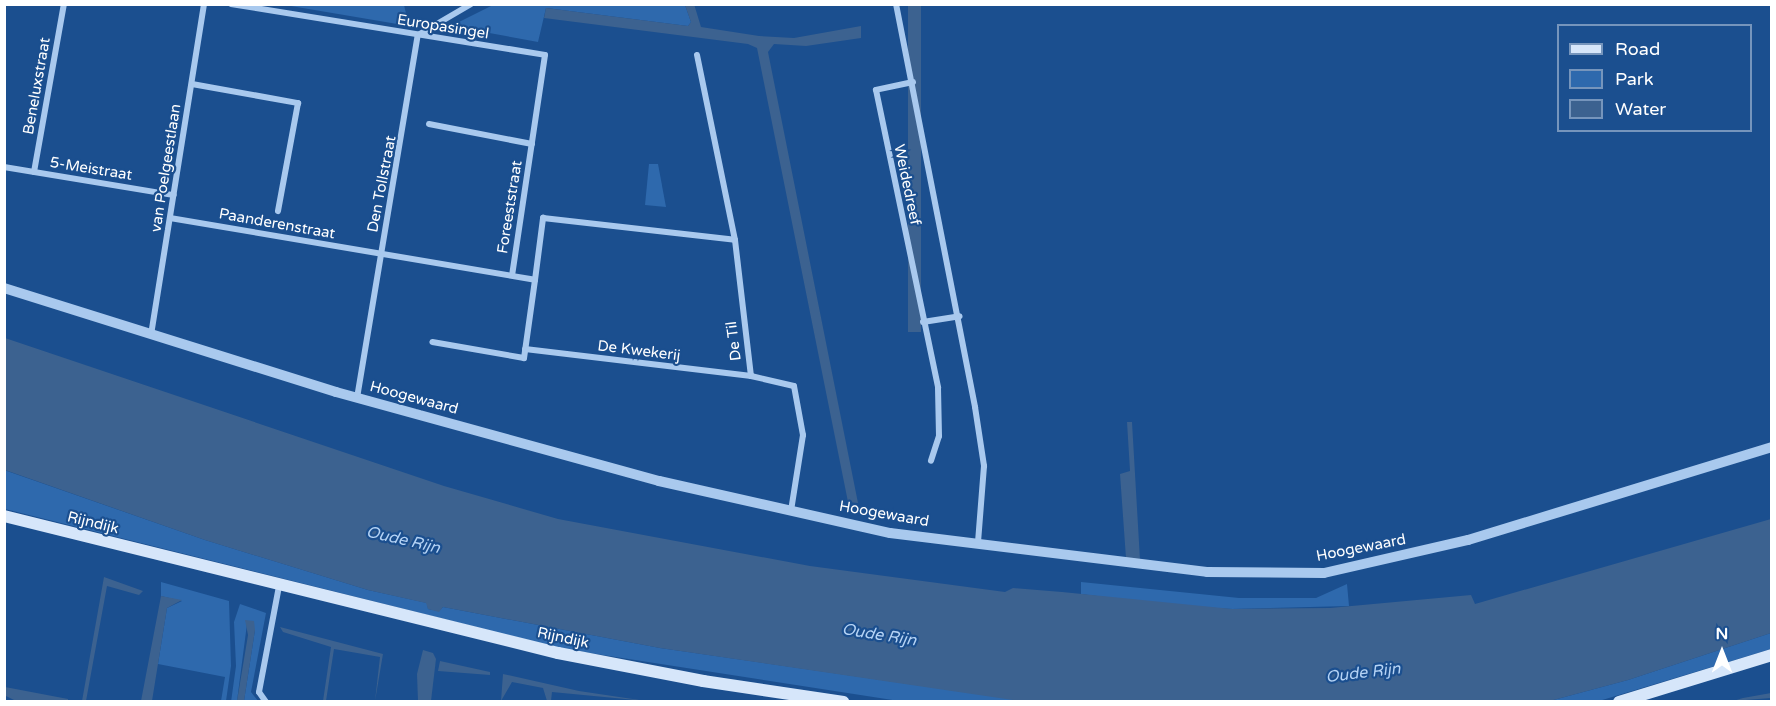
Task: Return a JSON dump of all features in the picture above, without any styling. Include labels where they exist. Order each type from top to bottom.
[{"type":"main road","name":"Rijndijk","points":[[4,516],[279,586],[611,664],[843,702]]},
{"type":"main road","points":[[1619,702],[1772,655]]},
{"type":"street","name":"Beneluxstraat","points":[[34,172],[64,4]]},
{"type":"street","name":"van Poelgeestlaan","points":[[151,335],[204,4]]},
{"type":"street","name":"Europasingel","points":[[231,4],[545,55]]},
{"type":"street","points":[[418,35],[471,4]]},
{"type":"street","name":"Weidedreef","points":[[896,4],[960,316],[984,466],[978,543]]},
{"type":"street","name":"Den Tollstraat","points":[[357,398],[418,35]]},
{"type":"street","name":"Foreeststraat","points":[[512,275],[545,55]]},
{"type":"street","name":"De Til","points":[[697,55],[735,240],[751,376],[794,386],[803,435],[791,511]]},
{"type":"street","name":"Weidedreef","points":[[913,82],[876,90],[938,388],[939,436],[931,461]]},
{"type":"street","points":[[192,84],[298,103],[278,212]]},
{"type":"street","name":"Foreeststraat","points":[[429,124],[532,144]]},
{"type":"street","name":"5-Meistraat","points":[[4,167],[174,195]]},
{"type":"street","name":"Paanderenstraat","points":[[170,218],[381,254]]},
{"type":"street","points":[[432,342],[524,358],[543,218],[735,240]]},
{"type":"street","name":"Foreeststraat","points":[[381,254],[535,280]]},
{"type":"street","name":"Hoogewaard","points":[[4,288],[357,398],[659,481],[890,533],[1207,572],[1324,573],[1468,540],[1772,447]]},
{"type":"street","points":[[923,322],[960,316]]},
{"type":"street","name":"De Kwekerij","points":[[525,349],[751,376]]},
{"type":"street","points":[[266,702],[259,692],[279,586]]},
{"type":"green space","points":[[495,4],[685,5],[691,22],[688,26],[546,8],[538,42],[451,26]]},
{"type":"green space","points":[[285,5],[404,5],[409,26]]},
{"type":"green space","points":[[649,164],[658,164],[666,207],[645,205]]},
{"type":"green space","points":[[4,470],[205,540],[368,590],[427,603],[428,609],[439,611],[443,607],[660,648],[1027,701],[899,701],[564,649],[5,509]]},
{"type":"green space","points":[[161,582],[229,601],[231,666],[226,701],[221,701],[225,677],[158,664],[167,608],[182,601],[161,596]]},
{"type":"green space","points":[[1081,582],[1239,598],[1316,598],[1347,584],[1349,606],[1232,609],[1169,605],[1081,594]]},
{"type":"green space","points":[[240,604],[266,613],[251,692],[258,701],[244,701],[255,630],[247,624],[237,701],[231,702],[236,666],[234,622]]},
{"type":"green space","points":[[1771,633],[1771,649],[1599,701],[1546,702],[1628,680]]},
{"type":"water","points":[[694,4],[701,27],[759,36],[794,38],[861,26],[861,38],[806,46],[774,44],[768,52],[858,503],[848,502],[757,48],[748,44],[544,18],[546,8],[688,26],[691,22],[685,5]]},
{"type":"water","points":[[908,5],[921,5],[921,332],[908,332]]},
{"type":"water","name":"Oude Rijn","points":[[5,338],[444,486],[558,519],[810,566],[1005,592],[1013,588],[1232,609],[1330,608],[1471,595],[1475,604],[1771,519],[1771,633],[1628,680],[1546,702],[1027,702],[660,648],[443,607],[439,612],[428,609],[426,603],[368,590],[205,540],[5,470]]},
{"type":"water","points":[[1127,422],[1132,422],[1140,560],[1126,558],[1120,474],[1130,471]]},
{"type":"water","points":[[104,577],[143,591],[139,595],[107,586],[86,701],[82,701]]},
{"type":"water","points":[[161,596],[182,600],[167,608],[152,701],[141,701]]},
{"type":"water","points":[[245,620],[254,621],[255,630],[244,701],[237,701],[248,635]]},
{"type":"water","points":[[280,627],[383,654],[375,701],[380,657],[334,649],[326,701],[323,701],[331,647],[283,632]]},
{"type":"water","points":[[423,650],[433,653],[436,659],[431,701],[418,701],[417,674]]},
{"type":"water","points":[[440,661],[490,672],[490,675],[438,671]]},
{"type":"water","points":[[503,674],[579,691],[646,701],[552,692],[551,701],[547,701],[543,688],[512,682],[501,701]]},
{"type":"water","points":[[5,687],[68,699],[68,701],[14,700],[6,696]]},
{"type":"water","points":[[1771,693],[1771,698],[1733,701],[1743,698]]}]
